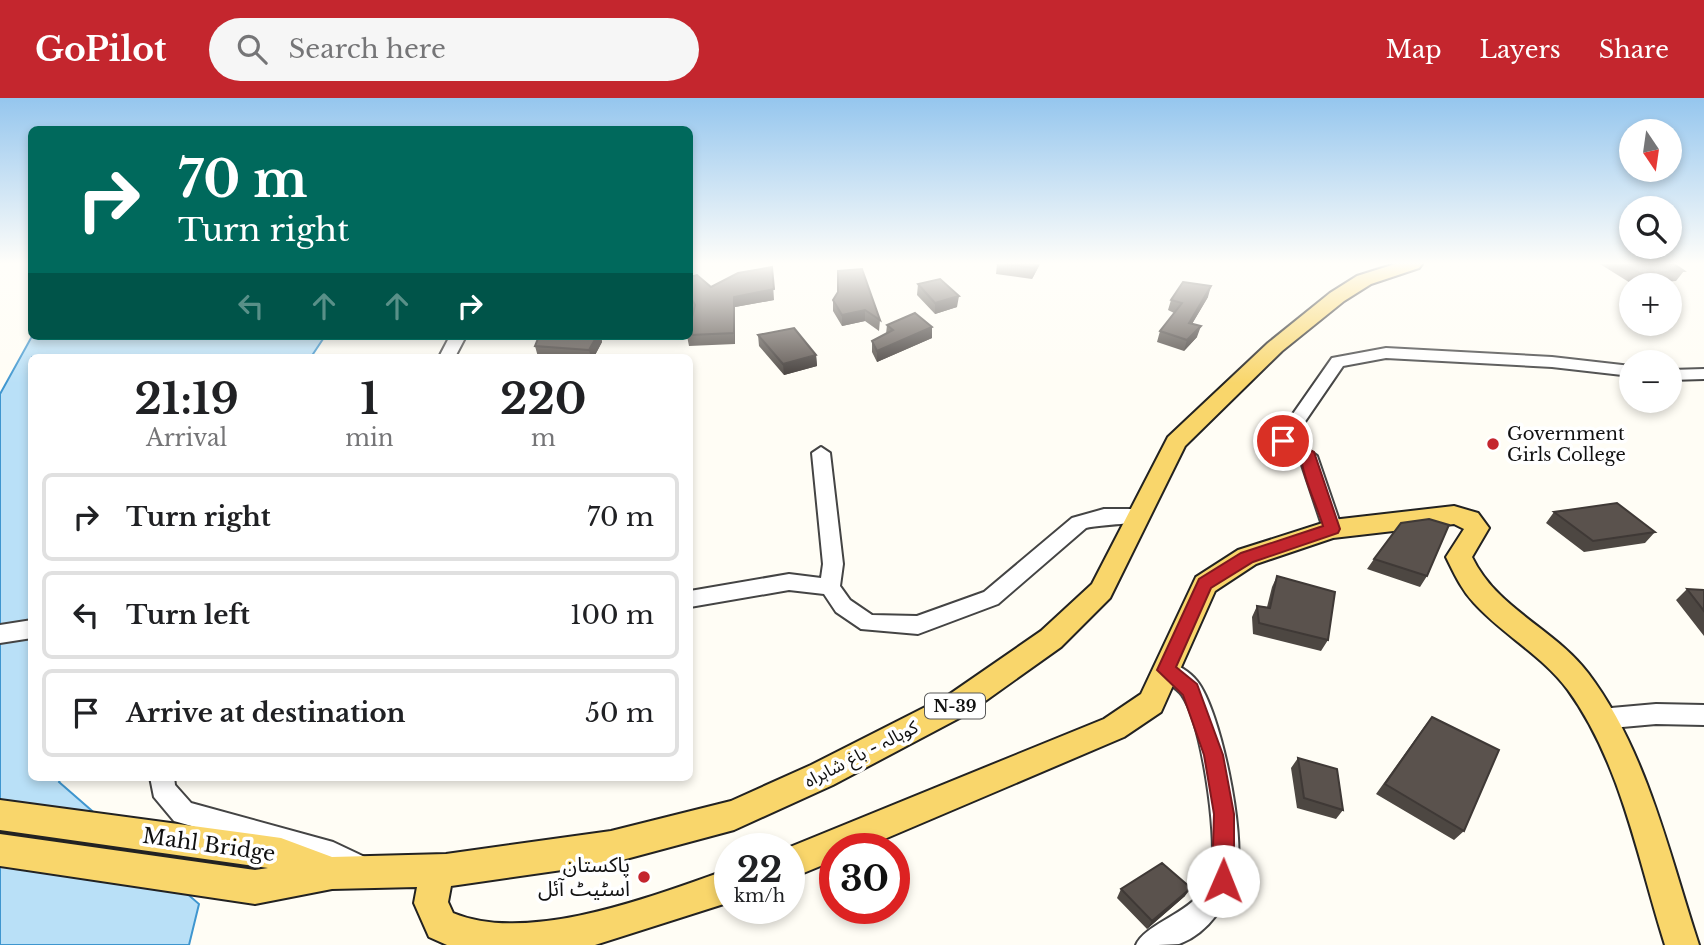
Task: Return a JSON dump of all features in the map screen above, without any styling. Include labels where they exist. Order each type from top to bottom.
[{"type":"main road","name":"کوہالہ - باغ شاہراہ","points":[[332,873],[437,870],[611,847],[734,815],[822,775],[957,705],[1051,639],[1101,591],[1176,442],[1275,348],[1329,304]]},
{"type":"main road","points":[[805,856],[1114,728],[1151,703],[1205,584],[1247,557],[1332,529],[1454,515],[1469,519],[1477,528],[1459,557],[1465,575],[1491,605],[1542,644],[1578,681],[1618,749],[1682,945]]},
{"type":"main road","name":"Mahl Bridge","points":[[0,815],[281,854],[332,873]]},
{"type":"main road","name":"Mahl Bridge","points":[[0,850],[255,887],[332,873]]},
{"type":"main road","points":[[437,870],[430,903],[441,925],[480,940],[559,937],[666,909],[714,891]]},
{"type":"street","points":[[1332,529],[1319,486],[1311,474],[1308,456],[1283,441],[1338,362],[1386,353],[1552,362],[1619,370]]},
{"type":"street","points":[[1682,375],[1704,374]]},
{"type":"street","points":[[821,453],[833,564],[830,587],[843,606],[868,623],[919,625],[991,598],[1079,523],[1104,516],[1139,516]]},
{"type":"street","points":[[693,598],[789,582],[830,587]]},
{"type":"street","points":[[1150,945],[1196,920],[1223,881],[1224,814],[1213,755],[1191,690],[1166,670]]},
{"type":"street","points":[[1600,719],[1656,714],[1704,715]]},
{"type":"street","points":[[162,781],[163,789],[183,813],[333,854],[368,872]]},
{"type":"water","points":[[30,340],[322,340],[313,354],[28,354],[28,781],[60,781],[199,904],[189,945],[0,945],[0,394]]},
{"type":"building","points":[[734,304],[734,333],[693,335],[695,305]]},
{"type":"building","points":[[835,304],[874,304],[880,320],[865,310],[842,315]]},
{"type":"building","points":[[1182,304],[1201,304],[1189,323],[1201,326],[1187,340],[1160,331]]},
{"type":"building","points":[[915,313],[932,327],[877,351],[872,341],[893,330],[887,325]]},
{"type":"building","points":[[794,328],[816,355],[783,364],[758,335]]},
{"type":"building","points":[[537,340],[595,340],[589,350],[535,346]]},
{"type":"building","points":[[1617,503],[1655,532],[1593,541],[1554,512]]},
{"type":"building","points":[[1429,519],[1449,525],[1427,576],[1374,559],[1401,523]]},
{"type":"building","points":[[1277,576],[1335,592],[1328,640],[1259,623],[1257,606],[1270,608]]},
{"type":"building","points":[[1687,589],[1704,590],[1704,611]]},
{"type":"building","points":[[1432,717],[1499,750],[1464,831],[1385,784]]},
{"type":"building","points":[[1298,758],[1337,769],[1343,810],[1304,798]]},
{"type":"building","points":[[1162,863],[1191,888],[1152,921],[1121,889]]},
{"type":"place","name":"Government Girls College","points":[[1493,444]]},
{"type":"place","name":"پاکستان اسٹیٹ آئل","points":[[644,877]]},
{"type":"route","points":[[1223,881],[1224,814],[1213,755],[1191,690],[1166,670],[1205,584],[1247,557],[1332,529],[1319,486],[1311,474],[1308,456],[1283,441]]}]
